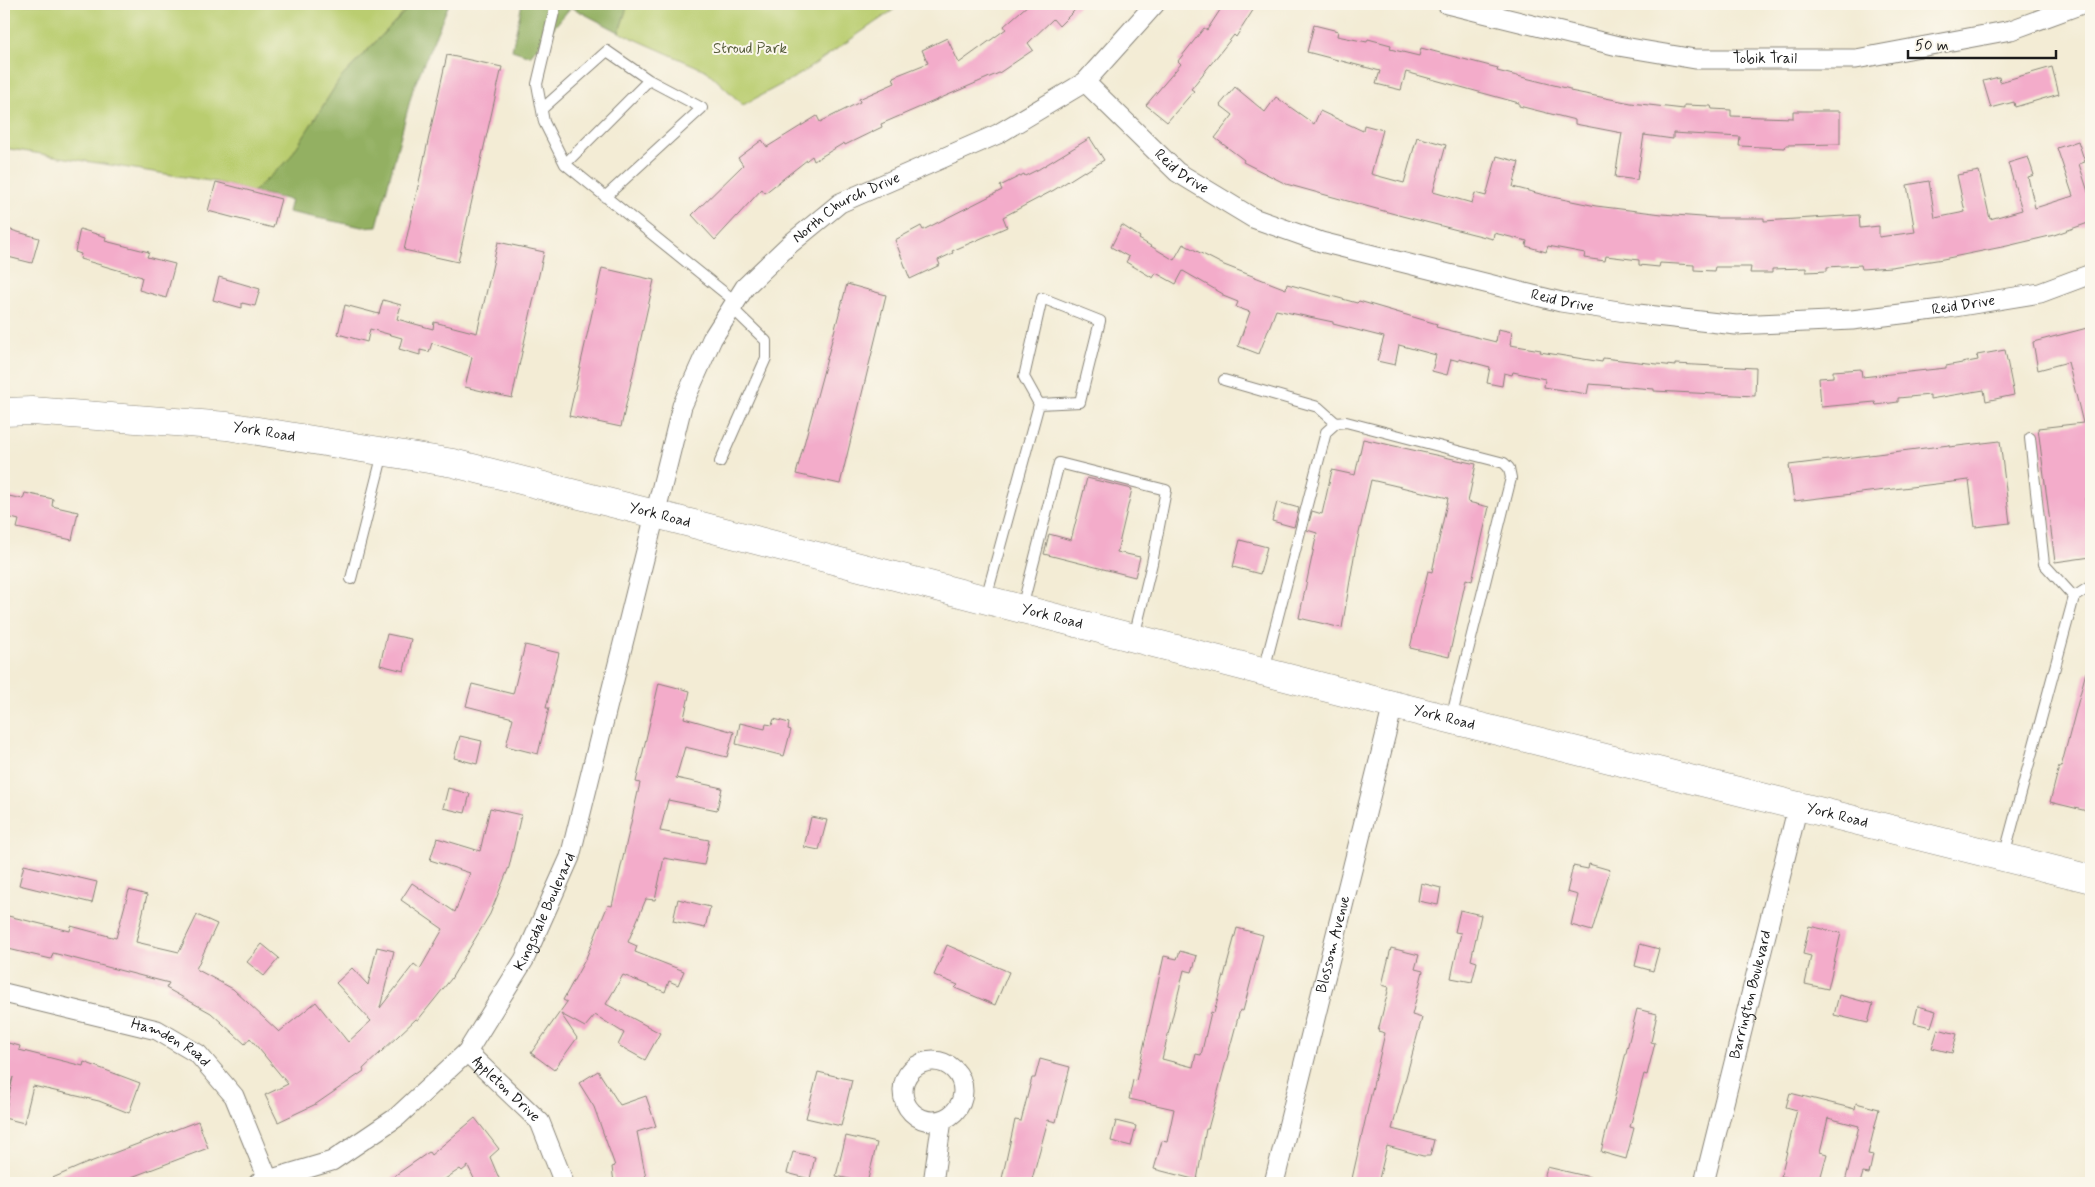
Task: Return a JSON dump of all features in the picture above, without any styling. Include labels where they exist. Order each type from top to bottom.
[{"type":"main road","name":"York Road","points":[[4,412],[32,412],[227,426],[453,463],[1393,705],[2091,879]]},
{"type":"street","name":"North Church Drive","points":[[655,514],[682,406],[712,340],[745,287],[790,244],[840,203],[998,134],[1085,82],[1156,4]]},
{"type":"street","name":"Tobik Trail","points":[[1447,4],[1618,46],[1695,59],[1856,59],[2011,30],[2082,4]]},
{"type":"street","name":"Reid Drive","points":[[1085,82],[1177,172],[1253,218],[1321,242],[1561,302],[1638,314],[1736,325],[1852,320],[1942,309],[2040,293],[2091,274]]},
{"type":"street","name":"Kingsdale Boulevard","points":[[263,1181],[332,1161],[397,1117],[467,1052],[524,960],[570,857],[655,514]]},
{"type":"street","name":"Blossom Avenue","points":[[1274,1183],[1393,705]]},
{"type":"street","name":"Barrington Boulevard","points":[[1704,1183],[1798,806]]},
{"type":"street","name":"Hamden Road","points":[[4,993],[157,1030],[198,1054],[234,1096],[263,1181]]},
{"type":"street","name":"Appleton Drive","points":[[467,1052],[540,1122],[564,1183]]},
{"type":"street","points":[[933,1183],[942,1120]]},
{"type":"lane","points":[[556,4],[537,84],[544,122],[565,164],[734,305],[766,341],[766,358],[720,462]]},
{"type":"lane","points":[[542,108],[607,51],[649,80],[702,108],[605,197]]},
{"type":"lane","points":[[565,164],[649,80]]},
{"type":"lane","points":[[986,599],[1039,404],[1024,377],[1042,298],[1100,321],[1080,402],[1039,404]]},
{"type":"lane","points":[[1224,380],[1318,406],[1336,423]]},
{"type":"lane","points":[[1264,671],[1326,432],[1336,423],[1346,422],[1504,463],[1509,468],[1511,478],[1451,719]]},
{"type":"lane","points":[[2030,438],[2044,564],[2074,597]]},
{"type":"lane","points":[[350,579],[383,452]]},
{"type":"lane","points":[[1022,609],[1059,463],[1166,490],[1152,563],[1134,638]]},
{"type":"lane","points":[[2004,857],[2074,597],[2091,586]]},
{"type":"green space","points":[[4,4],[412,4],[340,79],[289,160],[253,192],[216,182],[4,148]]},
{"type":"green space","points":[[412,4],[449,4],[413,89],[377,226],[362,227],[288,212],[291,200],[253,192],[289,159],[340,79]]},
{"type":"green space","points":[[522,4],[628,4],[619,32],[571,7],[530,56],[512,50]]},
{"type":"green space","name":"Stroud Park","points":[[628,4],[902,4],[799,75],[743,105],[707,71],[619,32]]},
{"type":"building","points":[[1029,4],[1081,4],[1059,26],[1053,19],[1028,43],[1033,50],[999,73],[881,124],[882,127],[845,145],[844,143],[814,161],[812,156],[765,193],[762,189],[715,240],[692,215],[743,165],[738,158],[762,140],[767,147],[817,116],[820,122],[860,102],[859,99],[895,83],[893,77],[928,63],[922,50],[947,38],[959,63],[1006,29],[1004,26]]},
{"type":"building","points":[[1224,4],[1257,4],[1236,37],[1234,35],[1191,89],[1194,91],[1167,122],[1146,105],[1181,64],[1178,61],[1204,28],[1207,30]]},
{"type":"building","points":[[1314,25],[1338,31],[1337,36],[1367,42],[1368,39],[1391,45],[1390,49],[1419,56],[1421,48],[1498,68],[1497,71],[1570,89],[1570,91],[1631,103],[1684,109],[1684,105],[1711,106],[1712,109],[1731,110],[1731,116],[1793,118],[1793,111],[1840,111],[1840,144],[1786,145],[1785,148],[1739,146],[1740,137],[1673,133],[1673,139],[1644,135],[1637,180],[1615,177],[1622,133],[1575,124],[1575,120],[1519,106],[1519,103],[1406,72],[1401,90],[1376,84],[1380,71],[1307,52]]},
{"type":"building","points":[[447,55],[502,67],[458,262],[404,250]]},
{"type":"building","points":[[2052,67],[2059,94],[2015,107],[2014,102],[1991,108],[1983,81],[1999,77],[2000,82]]},
{"type":"building","points":[[1235,87],[1265,112],[1276,97],[1314,124],[1320,111],[1363,131],[1364,125],[1383,130],[1371,174],[1404,183],[1417,137],[1446,145],[1433,192],[1472,203],[1475,193],[1486,196],[1497,156],[1519,162],[1513,187],[1552,197],[1596,206],[1662,214],[1715,218],[1764,218],[1764,221],[1859,215],[1860,228],[1879,226],[1879,237],[1915,232],[1907,185],[1929,181],[1935,218],[1965,212],[1957,175],[1979,171],[1990,219],[2022,210],[2008,163],[2028,157],[2034,175],[2028,177],[2035,208],[2073,196],[2057,148],[2078,141],[2085,162],[2079,164],[2091,201],[2091,222],[2054,235],[2007,246],[1891,267],[1862,269],[1861,265],[1827,267],[1827,271],[1806,272],[1806,268],[1772,269],[1772,273],[1750,273],[1751,267],[1715,267],[1714,271],[1694,270],[1694,265],[1660,263],[1659,267],[1639,265],[1639,260],[1606,256],[1605,261],[1584,258],[1585,253],[1548,246],[1546,252],[1526,246],[1527,241],[1494,233],[1493,239],[1286,184],[1243,162],[1244,160],[1215,138],[1233,115],[1220,105]]},
{"type":"building","points":[[1090,138],[1104,160],[1054,190],[1003,217],[1007,227],[952,251],[953,253],[938,260],[940,265],[910,279],[895,240],[921,226],[923,230],[1002,190],[1000,186],[1039,169]]},
{"type":"building","points":[[216,182],[281,199],[273,228],[208,211]]},
{"type":"building","points":[[1122,225],[1140,237],[1139,239],[1174,260],[1183,244],[1224,265],[1286,289],[1287,284],[1357,303],[1359,301],[1437,324],[1436,327],[1496,342],[1498,329],[1512,332],[1510,345],[1541,350],[1540,352],[1602,362],[1603,358],[1675,366],[1675,364],[1756,368],[1755,396],[1654,391],[1654,389],[1589,384],[1587,394],[1544,387],[1545,379],[1513,372],[1512,375],[1504,373],[1502,386],[1487,383],[1490,367],[1459,359],[1459,361],[1451,359],[1447,375],[1432,371],[1436,355],[1399,345],[1395,365],[1377,361],[1384,337],[1333,324],[1333,322],[1276,310],[1259,354],[1238,346],[1250,312],[1236,307],[1238,302],[1223,296],[1223,294],[1183,271],[1176,284],[1156,273],[1153,278],[1126,262],[1129,257],[1111,247]]},
{"type":"building","points":[[4,228],[39,238],[32,263],[4,256]]},
{"type":"building","points":[[80,229],[106,237],[105,241],[149,252],[147,257],[175,264],[166,298],[139,290],[142,277],[80,259],[81,254],[75,252]]},
{"type":"building","points":[[498,242],[544,252],[512,398],[465,387],[472,357],[432,343],[429,352],[420,350],[420,355],[399,349],[402,338],[370,329],[367,342],[338,334],[345,305],[379,314],[383,300],[401,305],[397,319],[433,329],[434,322],[477,333]]},
{"type":"building","points":[[602,268],[654,280],[621,427],[569,416]]},
{"type":"building","points":[[219,277],[260,289],[255,306],[242,303],[242,308],[213,300]]},
{"type":"building","points":[[847,284],[886,295],[840,484],[796,474]]},
{"type":"building","points":[[2091,327],[2091,498],[2085,498],[2091,557],[2055,562],[2038,428],[2083,423],[2068,362],[2038,370],[2033,342]]},
{"type":"building","points":[[2005,350],[2014,395],[1986,401],[1984,390],[1930,399],[1930,395],[1898,398],[1898,402],[1876,405],[1875,402],[1821,407],[1819,378],[1833,377],[1833,371],[1861,369],[1862,377],[1946,368],[1946,366],[1978,360],[1977,355]]},
{"type":"building","points":[[1363,439],[1476,464],[1468,502],[1489,507],[1472,581],[1466,579],[1449,657],[1410,648],[1428,571],[1432,572],[1448,498],[1371,480],[1355,551],[1342,628],[1299,618],[1317,533],[1307,530],[1312,511],[1322,514],[1332,470],[1355,475]]},
{"type":"building","points":[[2000,441],[2010,523],[1975,527],[1969,480],[1794,501],[1789,465],[1949,445],[1949,447]]},
{"type":"building","points":[[1087,478],[1132,489],[1117,552],[1140,557],[1135,577],[1044,554],[1049,534],[1071,540]]},
{"type":"building","points":[[25,493],[53,499],[52,506],[78,512],[72,540],[17,528],[19,520],[4,516],[4,495],[23,499]]},
{"type":"building","points":[[1277,502],[1299,508],[1294,527],[1272,521]]},
{"type":"building","points":[[1240,540],[1267,547],[1260,574],[1233,567]]},
{"type":"building","points":[[387,634],[411,639],[404,671],[380,665]]},
{"type":"building","points":[[525,645],[559,653],[546,708],[549,708],[538,754],[506,746],[513,718],[466,706],[472,684],[513,694]]},
{"type":"building","points":[[2086,672],[2091,673],[2091,812],[2050,802]]},
{"type":"building","points":[[659,683],[690,691],[684,718],[734,732],[727,757],[685,747],[676,778],[722,788],[717,810],[668,800],[660,831],[709,840],[704,865],[664,858],[655,900],[646,899],[628,942],[637,946],[635,952],[684,971],[678,985],[669,981],[665,992],[623,975],[606,1004],[660,1033],[645,1060],[618,1045],[624,1033],[595,1015],[585,1027],[561,1014],[577,1038],[554,1070],[531,1053],[567,1002],[563,1000],[586,958],[608,905],[612,906],[640,783],[636,782]]},
{"type":"building","points":[[774,719],[789,723],[788,729],[791,730],[784,756],[736,744],[740,723],[765,729],[766,724],[772,725]]},
{"type":"building","points":[[460,736],[482,741],[477,764],[454,758]]},
{"type":"building","points":[[448,788],[470,794],[465,813],[443,808]]},
{"type":"building","points":[[490,808],[521,815],[509,867],[490,914],[451,979],[418,1020],[416,1019],[363,1069],[364,1071],[316,1104],[278,1122],[265,1095],[288,1084],[250,1038],[245,1044],[211,1013],[166,988],[169,983],[53,953],[51,959],[4,948],[4,915],[70,931],[71,926],[116,938],[129,890],[147,895],[136,942],[179,952],[197,915],[217,924],[196,969],[233,989],[279,1032],[316,1002],[348,1042],[371,1021],[336,983],[352,968],[368,985],[377,947],[394,951],[380,1008],[414,964],[420,969],[443,929],[401,900],[412,883],[455,912],[470,873],[430,860],[437,838],[480,851]]},
{"type":"building","points":[[811,817],[827,820],[819,850],[804,847]]},
{"type":"building","points":[[1589,864],[1610,870],[1592,931],[1571,925],[1578,895],[1567,892],[1573,866],[1588,869]]},
{"type":"building","points":[[24,865],[97,882],[92,903],[19,885]]},
{"type":"building","points":[[1421,883],[1441,888],[1438,905],[1418,901]]},
{"type":"building","points":[[678,899],[710,907],[705,928],[673,921]]},
{"type":"building","points":[[1460,910],[1481,915],[1471,960],[1477,962],[1472,982],[1451,978],[1461,933],[1455,932]]},
{"type":"building","points":[[1809,926],[1841,933],[1828,989],[1805,984],[1811,956],[1803,954]]},
{"type":"building","points":[[1237,928],[1263,935],[1243,1011],[1240,1010],[1208,1129],[1206,1129],[1197,1180],[1154,1169],[1162,1141],[1167,1142],[1174,1109],[1129,1099],[1133,1080],[1136,1081],[1164,956],[1177,959],[1180,951],[1197,956],[1192,972],[1184,970],[1162,1059],[1193,1067],[1196,1054],[1201,1055],[1211,1012],[1214,1013]]},
{"type":"building","points":[[262,944],[279,958],[264,976],[247,962]]},
{"type":"building","points":[[1640,944],[1659,949],[1653,971],[1635,966]]},
{"type":"building","points":[[947,945],[1009,972],[995,1005],[955,988],[958,985],[934,975]]},
{"type":"building","points":[[1391,948],[1419,955],[1415,969],[1423,971],[1412,1015],[1422,1018],[1392,1129],[1434,1140],[1430,1156],[1423,1156],[1387,1146],[1378,1183],[1351,1183],[1385,1033],[1378,1031],[1389,987],[1382,985]]},
{"type":"building","points":[[1839,995],[1873,1004],[1868,1023],[1834,1015]]},
{"type":"building","points":[[1918,1006],[1936,1011],[1931,1027],[1914,1023]]},
{"type":"building","points":[[1637,1009],[1657,1014],[1651,1042],[1655,1043],[1647,1075],[1644,1074],[1630,1127],[1634,1128],[1626,1159],[1601,1152]]},
{"type":"building","points":[[1938,1029],[1957,1034],[1952,1053],[1932,1048]]},
{"type":"building","points":[[4,1042],[20,1046],[19,1050],[83,1066],[84,1062],[140,1083],[129,1113],[99,1101],[33,1086],[24,1123],[4,1118],[13,1077],[9,1089],[4,1088]]},
{"type":"building","points":[[1040,1059],[1070,1067],[1056,1122],[1048,1120],[1031,1183],[1001,1183],[1015,1120],[1021,1121],[1032,1078],[1035,1078]]},
{"type":"building","points":[[598,1071],[620,1105],[646,1096],[656,1126],[637,1132],[647,1183],[614,1183],[612,1167],[615,1166],[594,1107],[579,1083]]},
{"type":"building","points":[[818,1072],[852,1080],[841,1126],[806,1118]]},
{"type":"building","points":[[1790,1093],[1855,1109],[1856,1103],[1879,1109],[1868,1154],[1873,1155],[1869,1174],[1863,1173],[1860,1183],[1845,1182],[1859,1126],[1828,1118],[1820,1152],[1827,1154],[1819,1183],[1810,1183],[1781,1176],[1797,1110],[1786,1107]]},
{"type":"building","points":[[475,1118],[499,1149],[490,1157],[501,1183],[476,1183],[468,1166],[439,1183],[384,1183],[429,1152],[431,1155]]},
{"type":"building","points":[[198,1121],[208,1148],[116,1183],[41,1183],[85,1164]]},
{"type":"building","points":[[1116,1121],[1136,1126],[1131,1146],[1111,1141]]},
{"type":"building","points":[[846,1136],[877,1143],[867,1183],[836,1176]]},
{"type":"building","points":[[793,1152],[815,1157],[810,1179],[787,1173]]},
{"type":"building","points":[[1547,1167],[1590,1177],[1589,1183],[1543,1183]]}]
